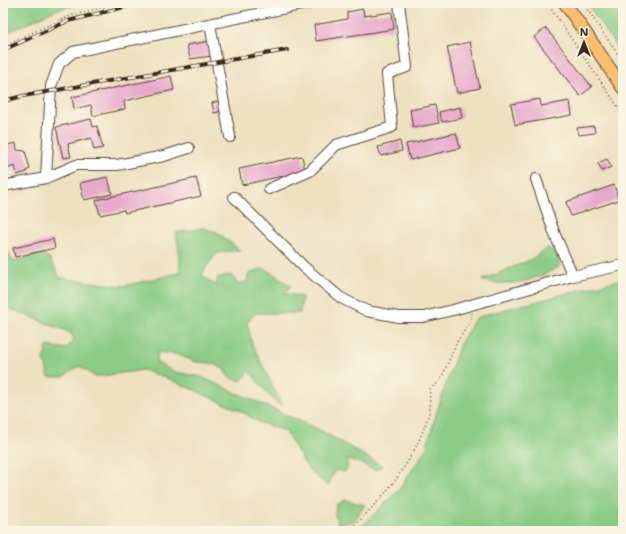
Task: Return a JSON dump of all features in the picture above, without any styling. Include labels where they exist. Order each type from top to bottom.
[{"type":"main road","points":[[565,3],[623,88]]},
{"type":"lane","points":[[46,178],[51,86],[59,64],[73,52],[310,3]]},
{"type":"lane","points":[[269,189],[310,171],[336,145],[392,127],[387,74],[407,67],[399,3]]},
{"type":"lane","points":[[210,24],[230,136]]},
{"type":"lane","points":[[3,186],[46,178],[76,165],[117,165],[164,156],[189,148]]},
{"type":"lane","points":[[536,179],[555,235],[573,276]]},
{"type":"lane","points":[[234,197],[304,267],[341,298],[367,311],[399,316],[423,316],[471,305],[573,276],[623,265]]},
{"type":"path","points":[[3,46],[70,16],[119,3]]},
{"type":"path","points":[[547,3],[623,114]]},
{"type":"path","points":[[583,3],[623,62]]},
{"type":"path","points":[[349,531],[369,511],[400,475],[413,451],[429,412],[430,389],[440,381],[458,342],[470,322],[471,305]]},
{"type":"green space","points":[[3,3],[82,3],[55,10],[3,35]]},
{"type":"green space","points":[[587,3],[623,3],[623,57]]},
{"type":"green space","points":[[203,228],[217,232],[240,250],[217,253],[207,266],[202,275],[216,286],[218,277],[231,275],[237,283],[246,283],[249,274],[264,268],[291,286],[284,293],[302,297],[300,313],[255,313],[247,323],[252,344],[282,405],[275,402],[250,372],[241,381],[229,377],[223,368],[211,363],[196,362],[176,354],[158,352],[156,362],[175,372],[201,377],[322,431],[382,466],[375,470],[357,462],[346,460],[348,466],[345,472],[335,470],[328,486],[308,469],[286,432],[259,422],[239,410],[169,379],[143,370],[95,377],[80,366],[63,377],[49,377],[44,359],[47,346],[67,349],[74,338],[69,332],[3,306],[3,240],[12,261],[43,254],[49,258],[60,278],[123,286],[179,273],[180,258],[176,233]]},
{"type":"green space","points":[[548,248],[558,254],[559,267],[550,272],[521,282],[502,283],[482,280],[530,260]]},
{"type":"green space","points":[[623,279],[623,531],[357,531],[398,491],[426,449],[436,414],[460,344],[475,319],[487,314]]},
{"type":"green space","points":[[345,500],[365,505],[354,521],[338,524],[335,515],[336,505]]},
{"type":"building","points":[[363,9],[364,16],[392,12],[394,29],[316,41],[314,25],[347,19],[347,12]]},
{"type":"building","points":[[546,28],[592,87],[580,96],[534,37]]},
{"type":"building","points":[[210,41],[212,56],[190,59],[187,45]]},
{"type":"building","points":[[470,42],[480,88],[457,93],[447,47]]},
{"type":"building","points":[[171,76],[174,90],[124,101],[125,109],[93,116],[91,105],[74,109],[72,97]]},
{"type":"building","points":[[540,99],[541,106],[570,101],[572,115],[515,125],[511,104]]},
{"type":"building","points":[[219,101],[221,111],[214,113],[212,103]]},
{"type":"building","points":[[435,105],[439,123],[413,128],[410,110]]},
{"type":"building","points":[[460,107],[462,118],[442,122],[439,112]]},
{"type":"building","points":[[91,119],[93,127],[97,126],[103,148],[94,150],[91,138],[68,144],[71,157],[63,158],[56,127]]},
{"type":"building","points":[[594,126],[595,133],[578,135],[577,128]]},
{"type":"building","points":[[456,133],[460,148],[410,160],[406,144]]},
{"type":"building","points":[[400,141],[402,151],[381,156],[378,147]]},
{"type":"building","points":[[16,143],[17,150],[25,151],[30,169],[27,170],[27,172],[17,175],[15,166],[6,169],[3,156],[3,146]]},
{"type":"building","points":[[302,156],[305,171],[242,185],[239,169]]},
{"type":"building","points":[[607,159],[611,167],[602,171],[598,163]]},
{"type":"building","points":[[108,177],[112,194],[84,200],[80,183]]},
{"type":"building","points":[[196,178],[201,196],[125,213],[124,210],[100,215],[96,200]]},
{"type":"building","points":[[614,185],[619,200],[571,216],[566,202]]},
{"type":"building","points":[[53,239],[55,248],[15,257],[13,248]]},
{"type":"railway","points":[[3,50],[68,21],[140,3]]},
{"type":"railway","points":[[3,101],[23,96],[287,50]]}]
